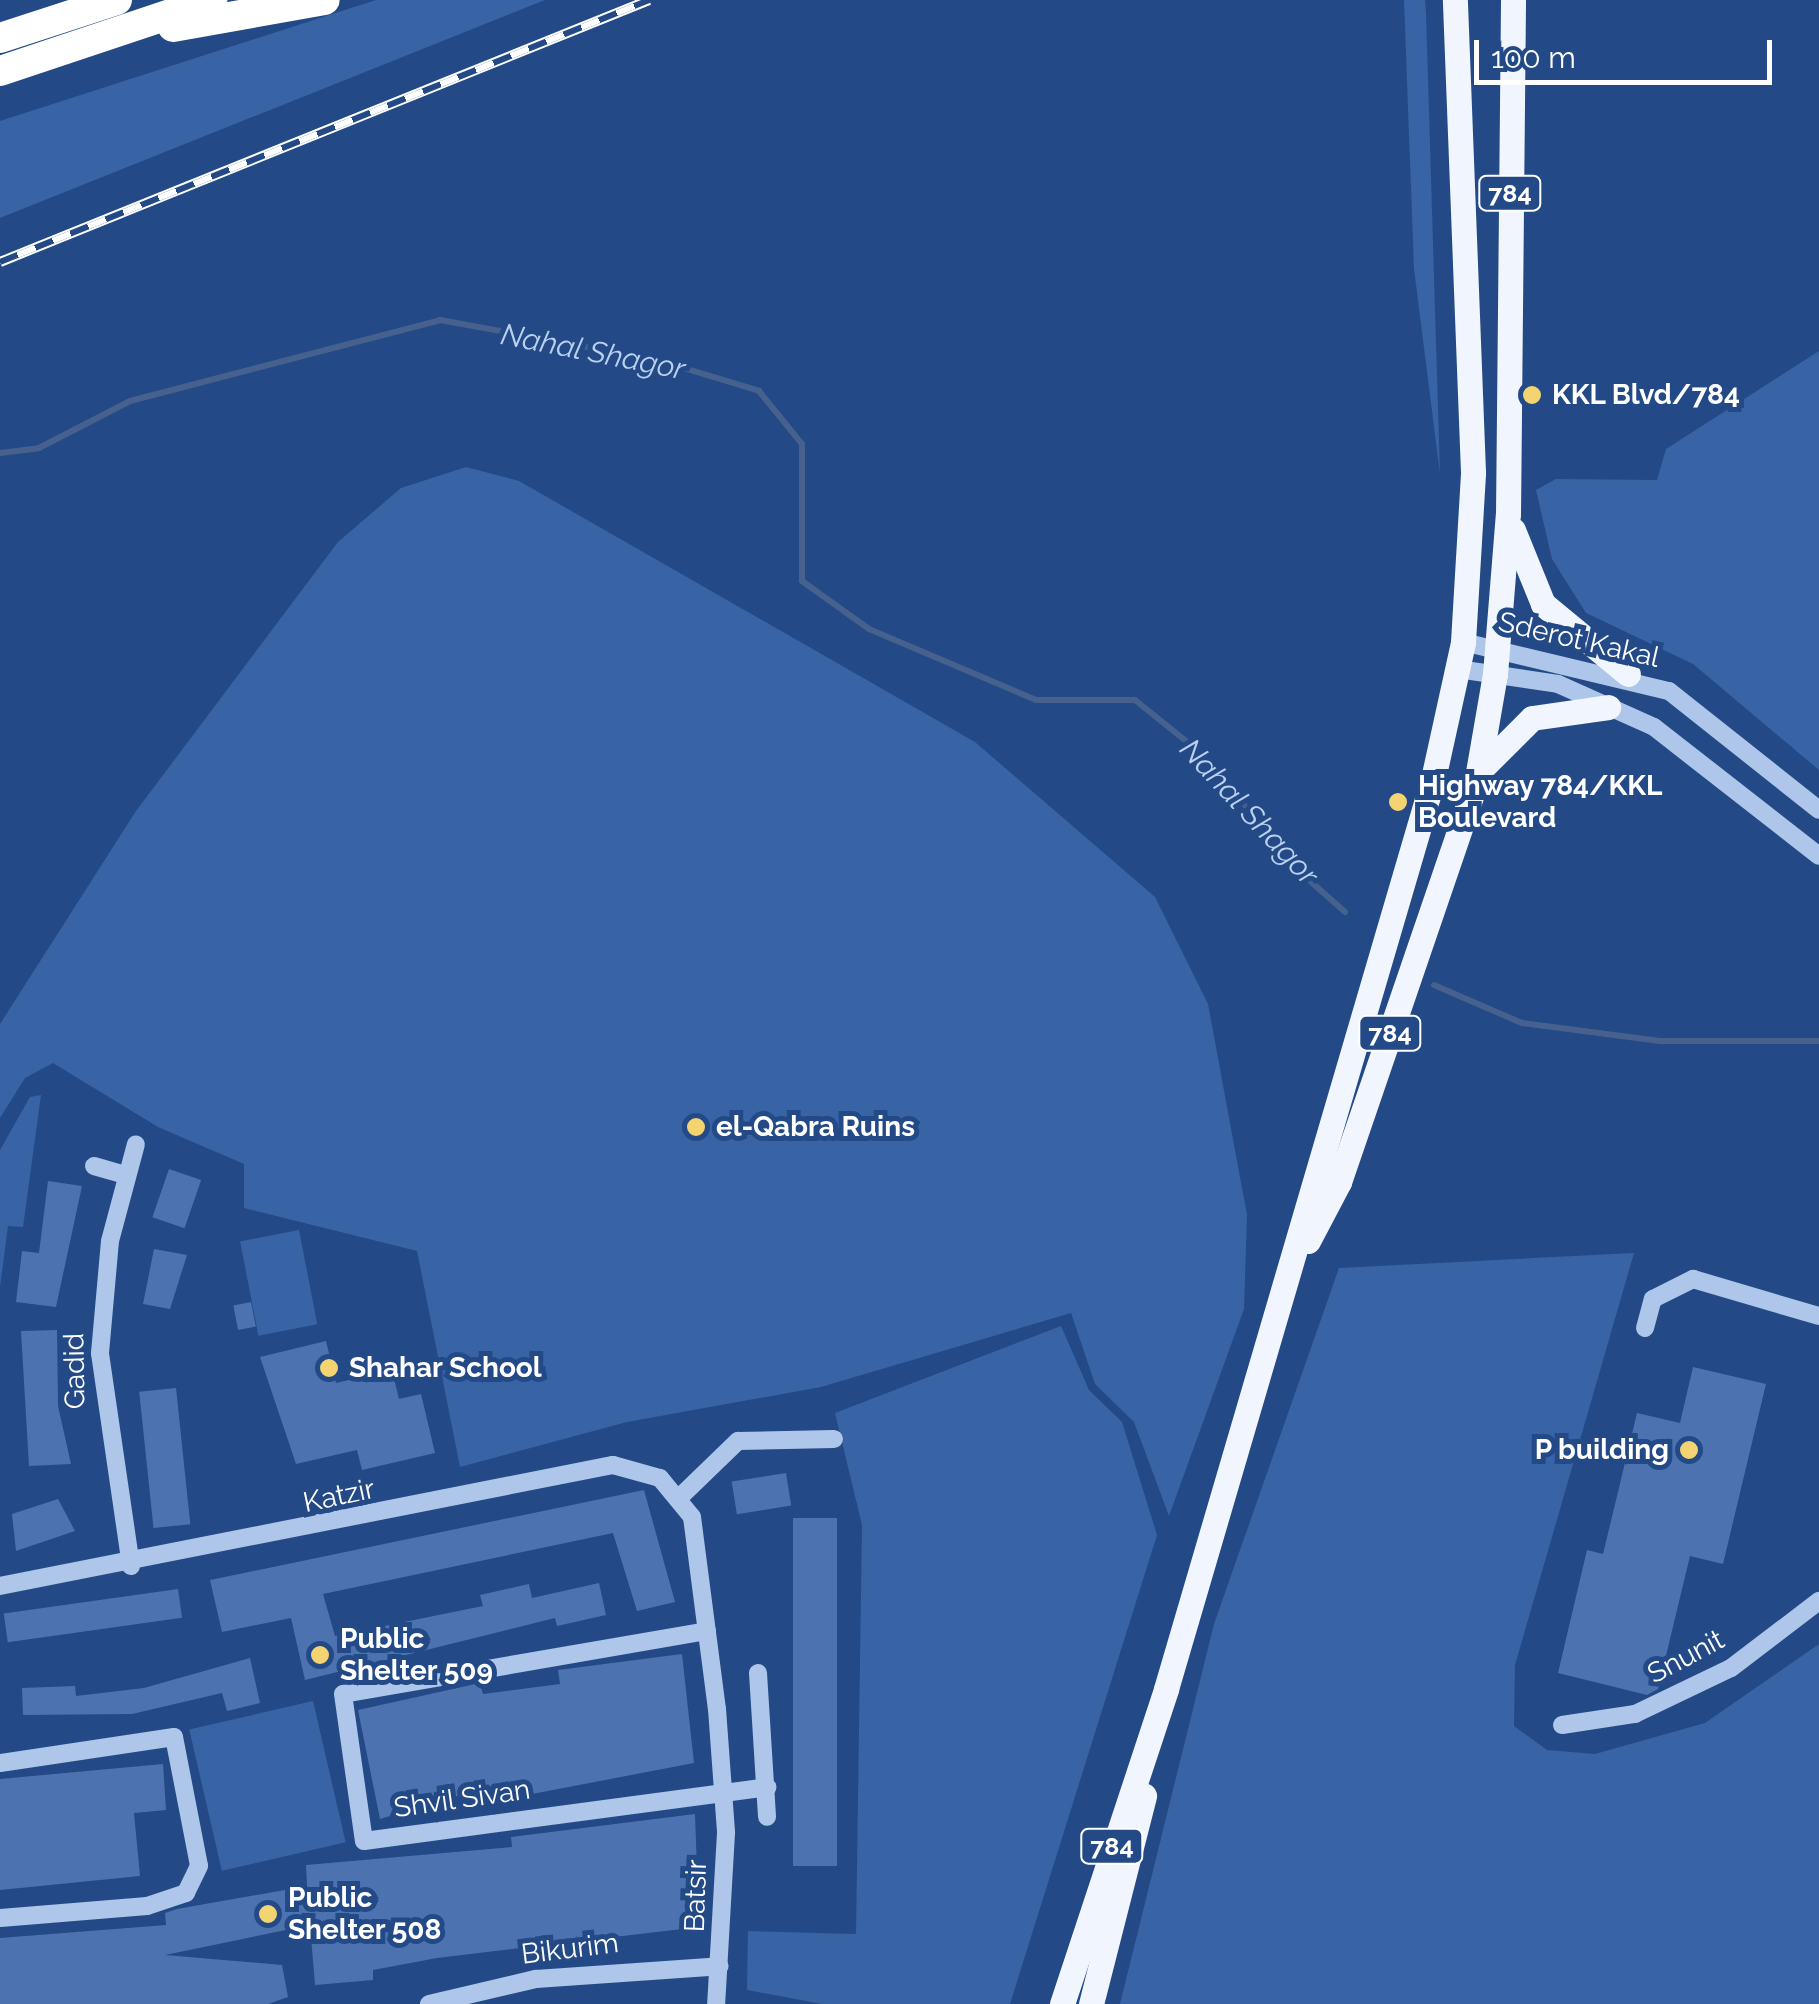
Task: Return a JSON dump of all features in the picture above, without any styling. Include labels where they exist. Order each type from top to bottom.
[{"type":"highway","points":[[12,35],[89,0]]},
{"type":"highway","points":[[12,35],[117,0]]},
{"type":"highway","points":[[0,70],[212,0]]},
{"type":"highway","points":[[111,35],[325,0]]},
{"type":"main road","name":"784","points":[[1062,2004],[1166,1689],[1286,1280],[1464,642],[1473,472],[1455,0]]},
{"type":"main road","name":"784","points":[[1286,1280],[1339,1182],[1477,778],[1496,674],[1508,514],[1512,0]]},
{"type":"main road","points":[[1508,514],[1543,604],[1628,674]]},
{"type":"main road","points":[[1477,778],[1504,736],[1532,718],[1608,707]]},
{"type":"main road","points":[[1091,2004],[1166,1689]]},
{"type":"street","name":"Sderot Kakal","points":[[1464,642],[1628,674],[1695,709],[1819,810]]},
{"type":"street","name":"Sderot Kakal","points":[[1458,669],[1558,684],[1654,727],[1819,856]]},
{"type":"street","name":"Gadid","points":[[131,1566],[100,1354],[126,1175],[136,1144]]},
{"type":"street","points":[[94,1166],[126,1175]]},
{"type":"street","points":[[1644,1328],[1654,1299],[1693,1279],[1819,1316]]},
{"type":"street","points":[[707,1631],[682,1495],[738,1441],[834,1439]]},
{"type":"street","name":"Katzir","points":[[0,1586],[131,1566],[614,1465],[660,1478],[682,1495]]},
{"type":"street","name":"Snunit","points":[[1562,1726],[1635,1714],[1731,1668],[1819,1601]]},
{"type":"street","name":"Shvil Sivan","points":[[707,1631],[343,1694],[364,1841],[723,1789]]},
{"type":"street","name":"Batsir","points":[[707,1631],[723,1789],[716,2004]]},
{"type":"street","points":[[758,1674],[767,1817]]},
{"type":"street","points":[[0,1763],[174,1737],[199,1866],[186,1893],[147,1906],[0,1918]]},
{"type":"street","points":[[723,1789],[767,1787]]},
{"type":"street","name":"Bikurim","points":[[430,2004],[536,1979],[720,1966]]},
{"type":"shaded area","points":[[376,0],[545,0],[0,218],[0,121]]},
{"type":"shaded area","points":[[1404,0],[1425,0],[1426,13],[1440,474],[1414,269]]},
{"type":"shaded area","points":[[1819,351],[1819,770],[1693,664],[1586,613],[1552,559],[1536,490],[1556,479],[1657,480],[1666,449]]},
{"type":"shaded area","points":[[466,467],[519,481],[975,742],[1155,897],[1208,1004],[1247,1215],[1244,1309],[1169,1516],[1134,1422],[1095,1384],[1071,1313],[821,1387],[627,1422],[460,1467],[417,1251],[244,1208],[244,1164],[158,1127],[53,1063],[25,1078],[0,1118],[0,1024],[136,811],[338,542],[401,488]]},
{"type":"shaded area","points":[[41,1095],[23,1227],[8,1226],[0,1287],[0,1150],[30,1097]]},
{"type":"shaded area","points":[[299,1230],[317,1324],[258,1336],[240,1241]]},
{"type":"shaded area","points":[[1634,1253],[1515,1665],[1514,1726],[1547,1750],[1595,1754],[1705,1723],[1819,1644],[1819,2004],[1120,2004],[1214,1624],[1339,1268]]},
{"type":"shaded area","points":[[1061,1326],[1089,1390],[1122,1422],[1157,1535],[1010,2004],[822,2004],[747,1990],[748,1931],[856,1934],[862,1525],[835,1413]]},
{"type":"shaded area","points":[[313,1701],[346,1842],[222,1871],[189,1730]]},
{"type":"building","points":[[169,1169],[201,1180],[185,1228],[152,1217]]},
{"type":"building","points":[[48,1181],[82,1186],[56,1307],[16,1302],[22,1251],[39,1253]]},
{"type":"building","points":[[154,1249],[187,1255],[170,1309],[143,1304]]},
{"type":"building","points":[[251,1302],[256,1327],[238,1330],[233,1305]]},
{"type":"building","points":[[57,1330],[58,1406],[71,1464],[29,1466],[21,1331]]},
{"type":"building","points":[[326,1341],[336,1383],[392,1370],[399,1399],[421,1394],[435,1453],[362,1470],[357,1450],[296,1464],[260,1357]]},
{"type":"building","points":[[1693,1367],[1766,1384],[1723,1564],[1690,1556],[1658,1689],[1647,1695],[1558,1673],[1587,1550],[1603,1554],[1637,1413],[1680,1423]]},
{"type":"building","points":[[176,1388],[190,1524],[154,1528],[139,1392]]},
{"type":"building","points":[[786,1473],[791,1506],[737,1514],[732,1482]]},
{"type":"building","points":[[644,1490],[675,1602],[637,1611],[613,1533],[323,1594],[335,1636],[483,1606],[480,1595],[529,1584],[532,1598],[599,1583],[606,1615],[557,1626],[555,1618],[305,1680],[291,1618],[222,1632],[210,1580]]},
{"type":"building","points":[[58,1499],[75,1531],[16,1551],[12,1514]]},
{"type":"building","points":[[793,1518],[837,1518],[837,1866],[793,1866]]},
{"type":"building","points":[[178,1589],[182,1618],[8,1642],[4,1613]]},
{"type":"building","points":[[682,1654],[694,1763],[511,1798],[508,1781],[380,1819],[358,1710],[480,1683],[483,1694],[560,1684],[558,1670]]},
{"type":"building","points":[[250,1658],[260,1703],[227,1711],[222,1693],[132,1714],[23,1715],[22,1688],[75,1686],[76,1696],[144,1688]]},
{"type":"building","points":[[163,1764],[166,1810],[134,1813],[140,1876],[0,1890],[0,1779]]},
{"type":"building","points":[[695,1814],[699,1927],[437,1958],[373,1970],[373,1980],[315,1985],[310,1925],[165,1955],[282,1965],[288,1997],[268,2004],[0,2004],[0,1938],[166,1925],[165,1913],[177,1909],[307,1886],[306,1865],[512,1847],[511,1837]]},
{"type":"waterway","name":"Nahal Shagor","points":[[0,453],[39,448],[130,401],[440,320],[654,359],[759,391],[802,444],[802,581],[869,629],[1036,700],[1135,700],[1212,762],[1283,857],[1345,912]]},
{"type":"waterway","name":"Nahal Shagor","points":[[1434,985],[1522,1023],[1660,1041],[1819,1041]]},
{"type":"railway","points":[[0,262],[649,0]]},
{"type":"place","name":"KKL Blvd/784","points":[[1532,395]]},
{"type":"place","name":"Highway 784/KKL Boulevard","points":[[1398,802]]},
{"type":"place","name":"el-Qabra Ruins","points":[[696,1127]]},
{"type":"place","name":"Shahar School","points":[[329,1368]]},
{"type":"place","name":"P building","points":[[1689,1450]]},
{"type":"place","name":"Public Shelter 509","points":[[320,1655]]},
{"type":"place","name":"Public Shelter 508","points":[[268,1914]]}]
